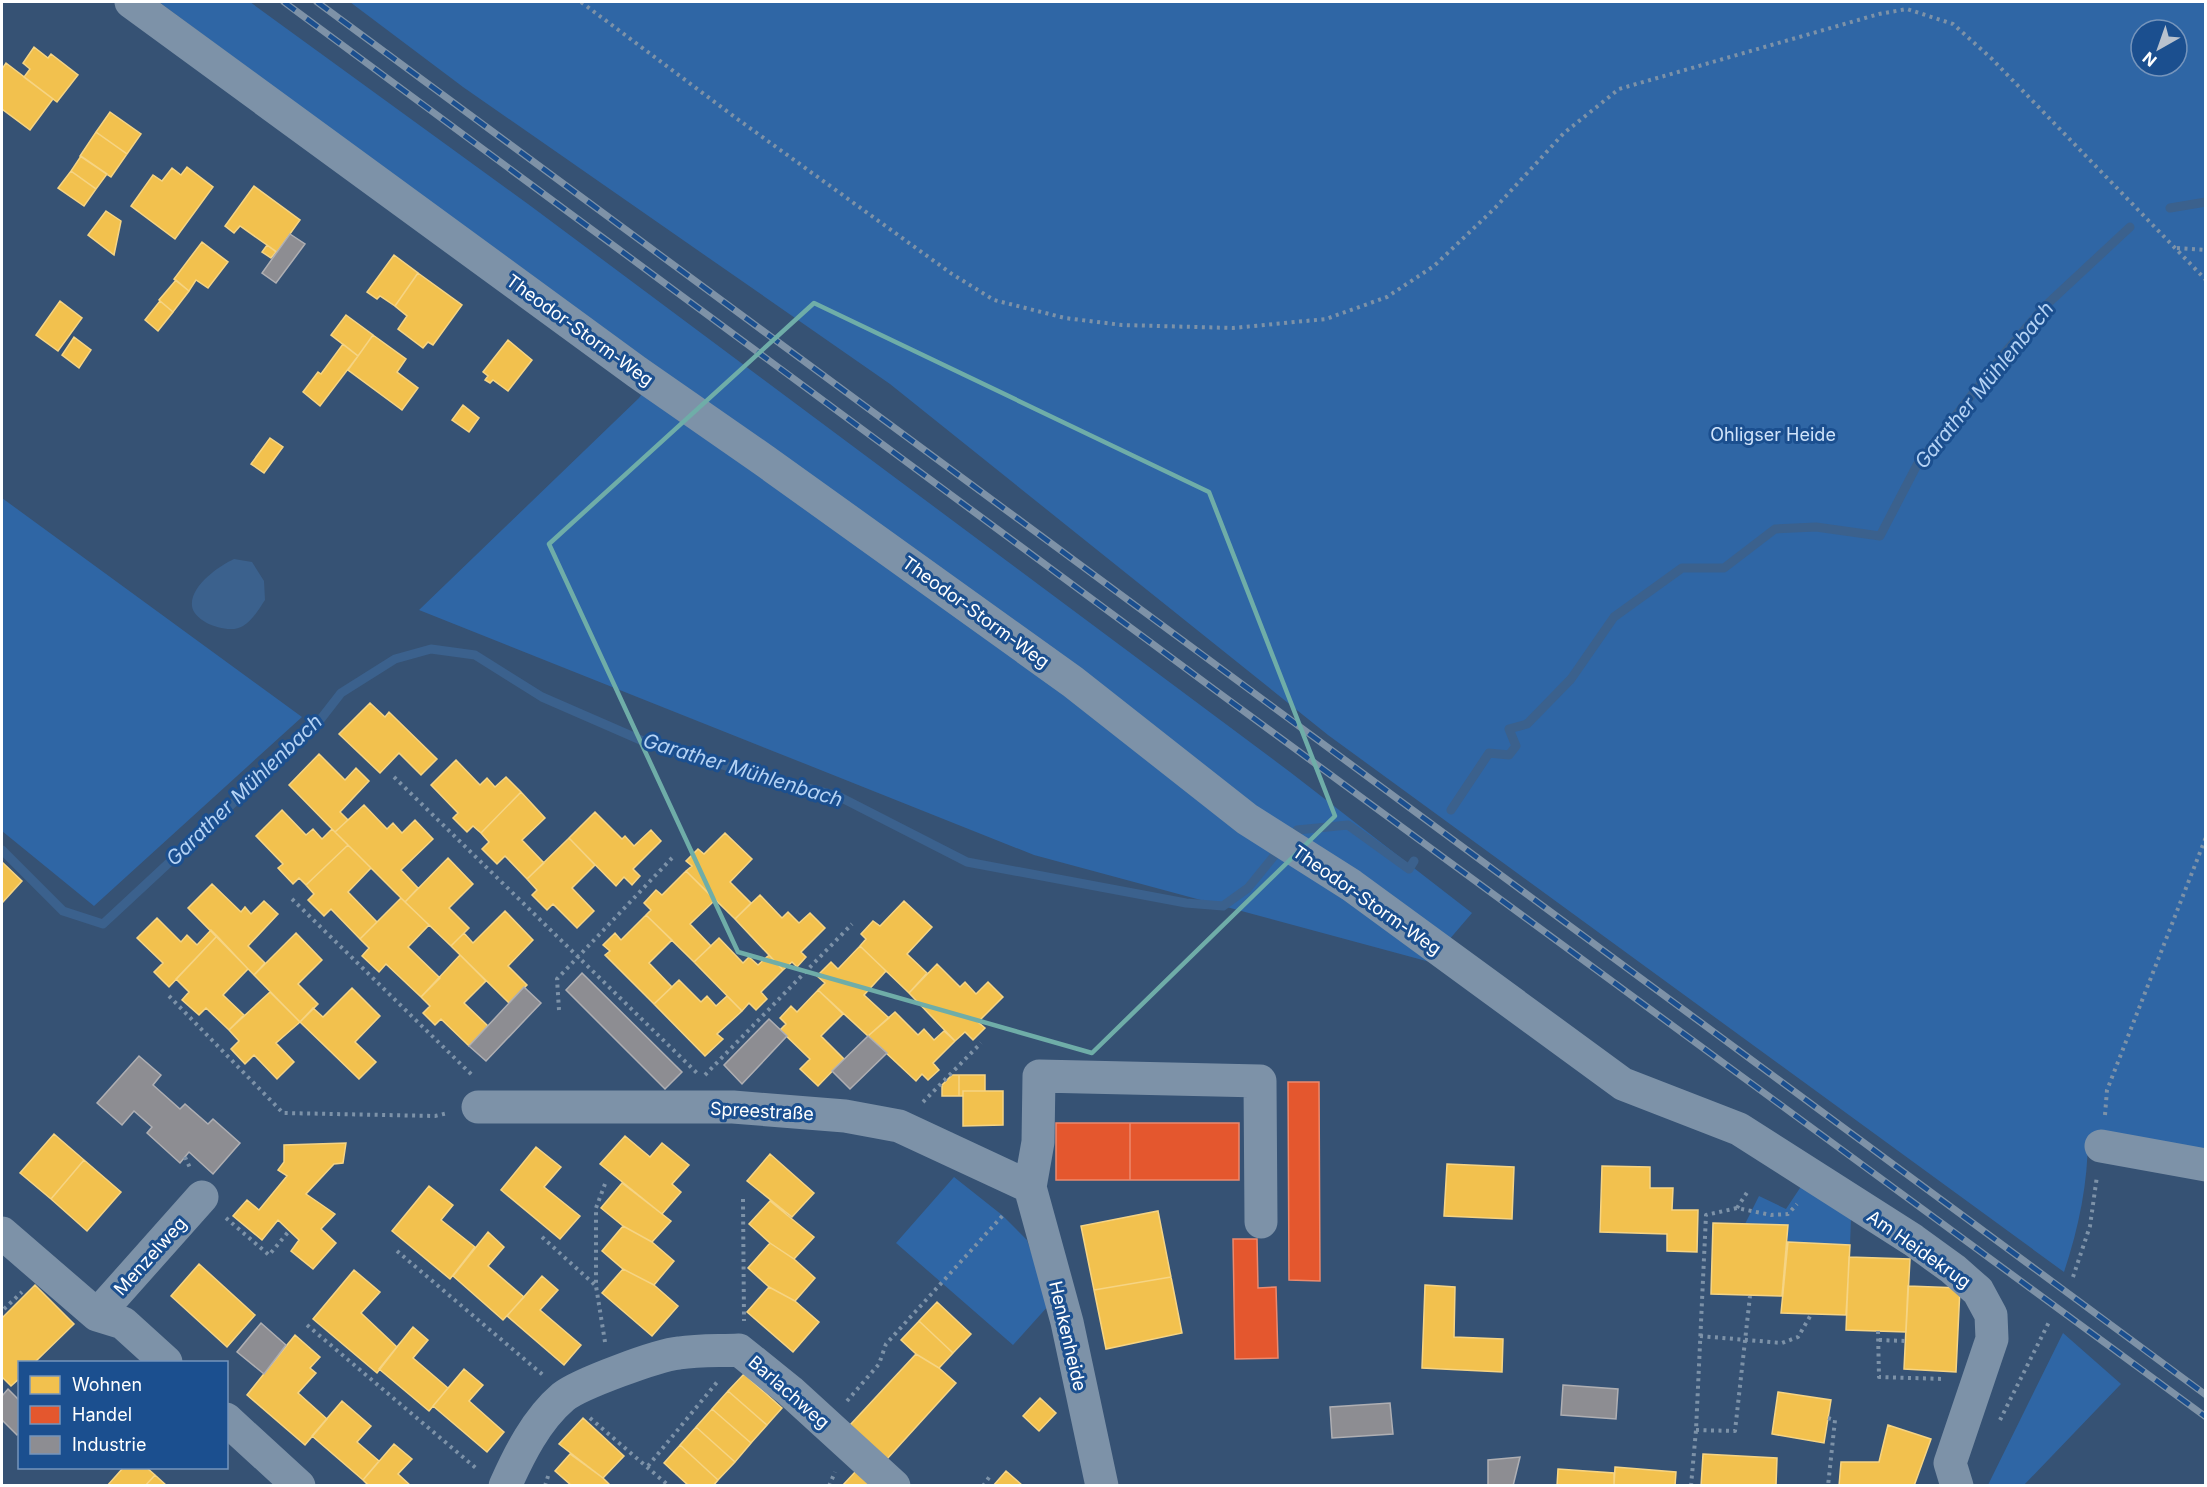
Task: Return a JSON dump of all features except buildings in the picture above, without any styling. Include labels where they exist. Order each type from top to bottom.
[{"type":"street","name":"Theodor-Storm-Weg","points":[[131,2],[627,366],[765,461],[1074,682],[1247,819],[1351,885],[1623,1084],[1739,1129],[1838,1193]]},
{"type":"street","points":[[1030,1187],[1038,1142],[1039,1076],[1260,1081],[1261,1222]]},
{"type":"street","name":"Spreestraße","points":[[480,1095],[733,1107],[845,1116],[899,1126],[1030,1187]]},
{"type":"street","points":[[2101,1146],[2205,1165]]},
{"type":"street","name":"Henkenheide","points":[[1030,1187],[1066,1322],[1102,1485]]},
{"type":"street","name":"Am Heidekrug","points":[[1838,1193],[1913,1240],[1978,1291],[1991,1315],[1992,1339],[1950,1463],[1957,1485]]},
{"type":"street","name":"Menzelweg","points":[[97,1315],[202,1197]]},
{"type":"street","name":"Menzelweg","points":[[2,1233],[97,1315],[123,1323],[165,1361]]},
{"type":"street","name":"Barlachweg","points":[[491,1478],[520,1452],[549,1412],[564,1396],[610,1374],[677,1353],[739,1350],[790,1391],[894,1485]]},
{"type":"street","points":[[228,1421],[299,1485]]},
{"type":"path","points":[[581,2],[736,118],[952,274],[994,300],[1065,318],[1122,325],[1233,328],[1326,319],[1387,297],[1434,266],[1496,208],[1564,133],[1619,88],[1879,14],[1907,9],[1953,24],[1992,58],[2205,280]]},
{"type":"path","points":[[2176,248],[2205,250]]},
{"type":"path","points":[[394,777],[702,1078],[852,924]]},
{"type":"path","points":[[2107,1090],[2205,837]]},
{"type":"path","points":[[559,1010],[557,979],[672,858]]},
{"type":"path","points":[[170,996],[283,1113],[435,1116],[480,1095],[292,899]]},
{"type":"path","points":[[899,1126],[981,1043]]},
{"type":"path","points":[[2073,1277],[2090,1226],[2101,1146]]},
{"type":"path","points":[[605,1184],[596,1208],[596,1287],[607,1351]]},
{"type":"path","points":[[827,1425],[879,1364],[886,1344],[1030,1187]]},
{"type":"path","points":[[1737,1208],[1748,1191]]},
{"type":"path","points":[[202,1197],[269,1255],[289,1230]]},
{"type":"path","points":[[743,1199],[744,1331]]},
{"type":"path","points":[[1691,1485],[1696,1430],[1706,1215],[1737,1208],[1771,1215],[1788,1214],[1798,1202]]},
{"type":"path","points":[[542,1237],[596,1287]]},
{"type":"path","points":[[397,1251],[543,1376]]},
{"type":"path","points":[[1696,1430],[1735,1431],[1750,1296]]},
{"type":"path","points":[[1700,1336],[1782,1343],[1798,1337],[1812,1313]]},
{"type":"path","points":[[1999,1423],[2050,1320]]},
{"type":"path","points":[[307,1325],[491,1478]]},
{"type":"path","points":[[1878,1331],[1879,1377],[1979,1380]]},
{"type":"path","points":[[1879,1340],[1906,1341]]},
{"type":"path","points":[[648,1466],[724,1375]]},
{"type":"path","points":[[587,1415],[669,1485]]},
{"type":"path","points":[[1828,1418],[1835,1420],[1828,1485]]},
{"type":"path","points":[[983,1485],[990,1476]]},
{"type":"highlighted area","points":[[814,303],[1209,492],[1335,816],[1092,1053],[738,952],[549,544]]},
{"type":"green space","points":[[159,2],[250,2],[528,204],[1290,772],[1472,913],[1430,962],[1034,855],[419,610],[639,398],[658,372]]},
{"type":"green space","name":"Ohligser Heide","points":[[350,2],[2205,2],[2205,1157],[2088,1136],[2082,1205],[2064,1272],[1328,735],[890,384],[463,87]]},
{"type":"green space","points":[[2,498],[302,717],[94,906],[2,831]]},
{"type":"green space","points":[[954,1177],[1002,1215],[1027,1240],[1049,1305],[1013,1345],[896,1243]]},
{"type":"green space","points":[[1802,1185],[1851,1218],[1850,1245],[1788,1242],[1788,1225],[1745,1224],[1759,1196],[1786,1209]]},
{"type":"green space","points":[[2063,1333],[2121,1384],[2024,1485],[1988,1485]]},
{"type":"shaded area","points":[[234,559],[252,562],[264,581],[265,600],[243,626],[230,629],[213,626],[199,618],[194,612],[193,599],[200,584],[221,566]]},
{"type":"waterway","name":"Garather Mühlenbach","points":[[2170,208],[2206,202]]},
{"type":"waterway","name":"Garather Mühlenbach","points":[[1451,810],[1489,753],[1509,755],[1516,746],[1509,729],[1527,724],[1571,679],[1614,617],[1682,568],[1724,568],[1775,529],[1816,527],[1880,536],[1917,465],[2003,355],[2043,308],[2130,227]]},
{"type":"waterway","name":"Garather Mühlenbach","points":[[2,850],[63,911],[103,924],[313,729],[341,693],[395,659],[431,649],[475,655],[542,697],[659,748],[838,796],[967,862],[1186,903],[1223,906],[1248,888],[1274,856]]},
{"type":"waterway","name":"Garather Mühlenbach","points":[[1297,830],[1348,825],[1409,869],[1414,861]]},
{"type":"railway","points":[[284,2],[1215,690],[2206,1417]]},
{"type":"railway","points":[[317,2],[2206,1395]]}]
